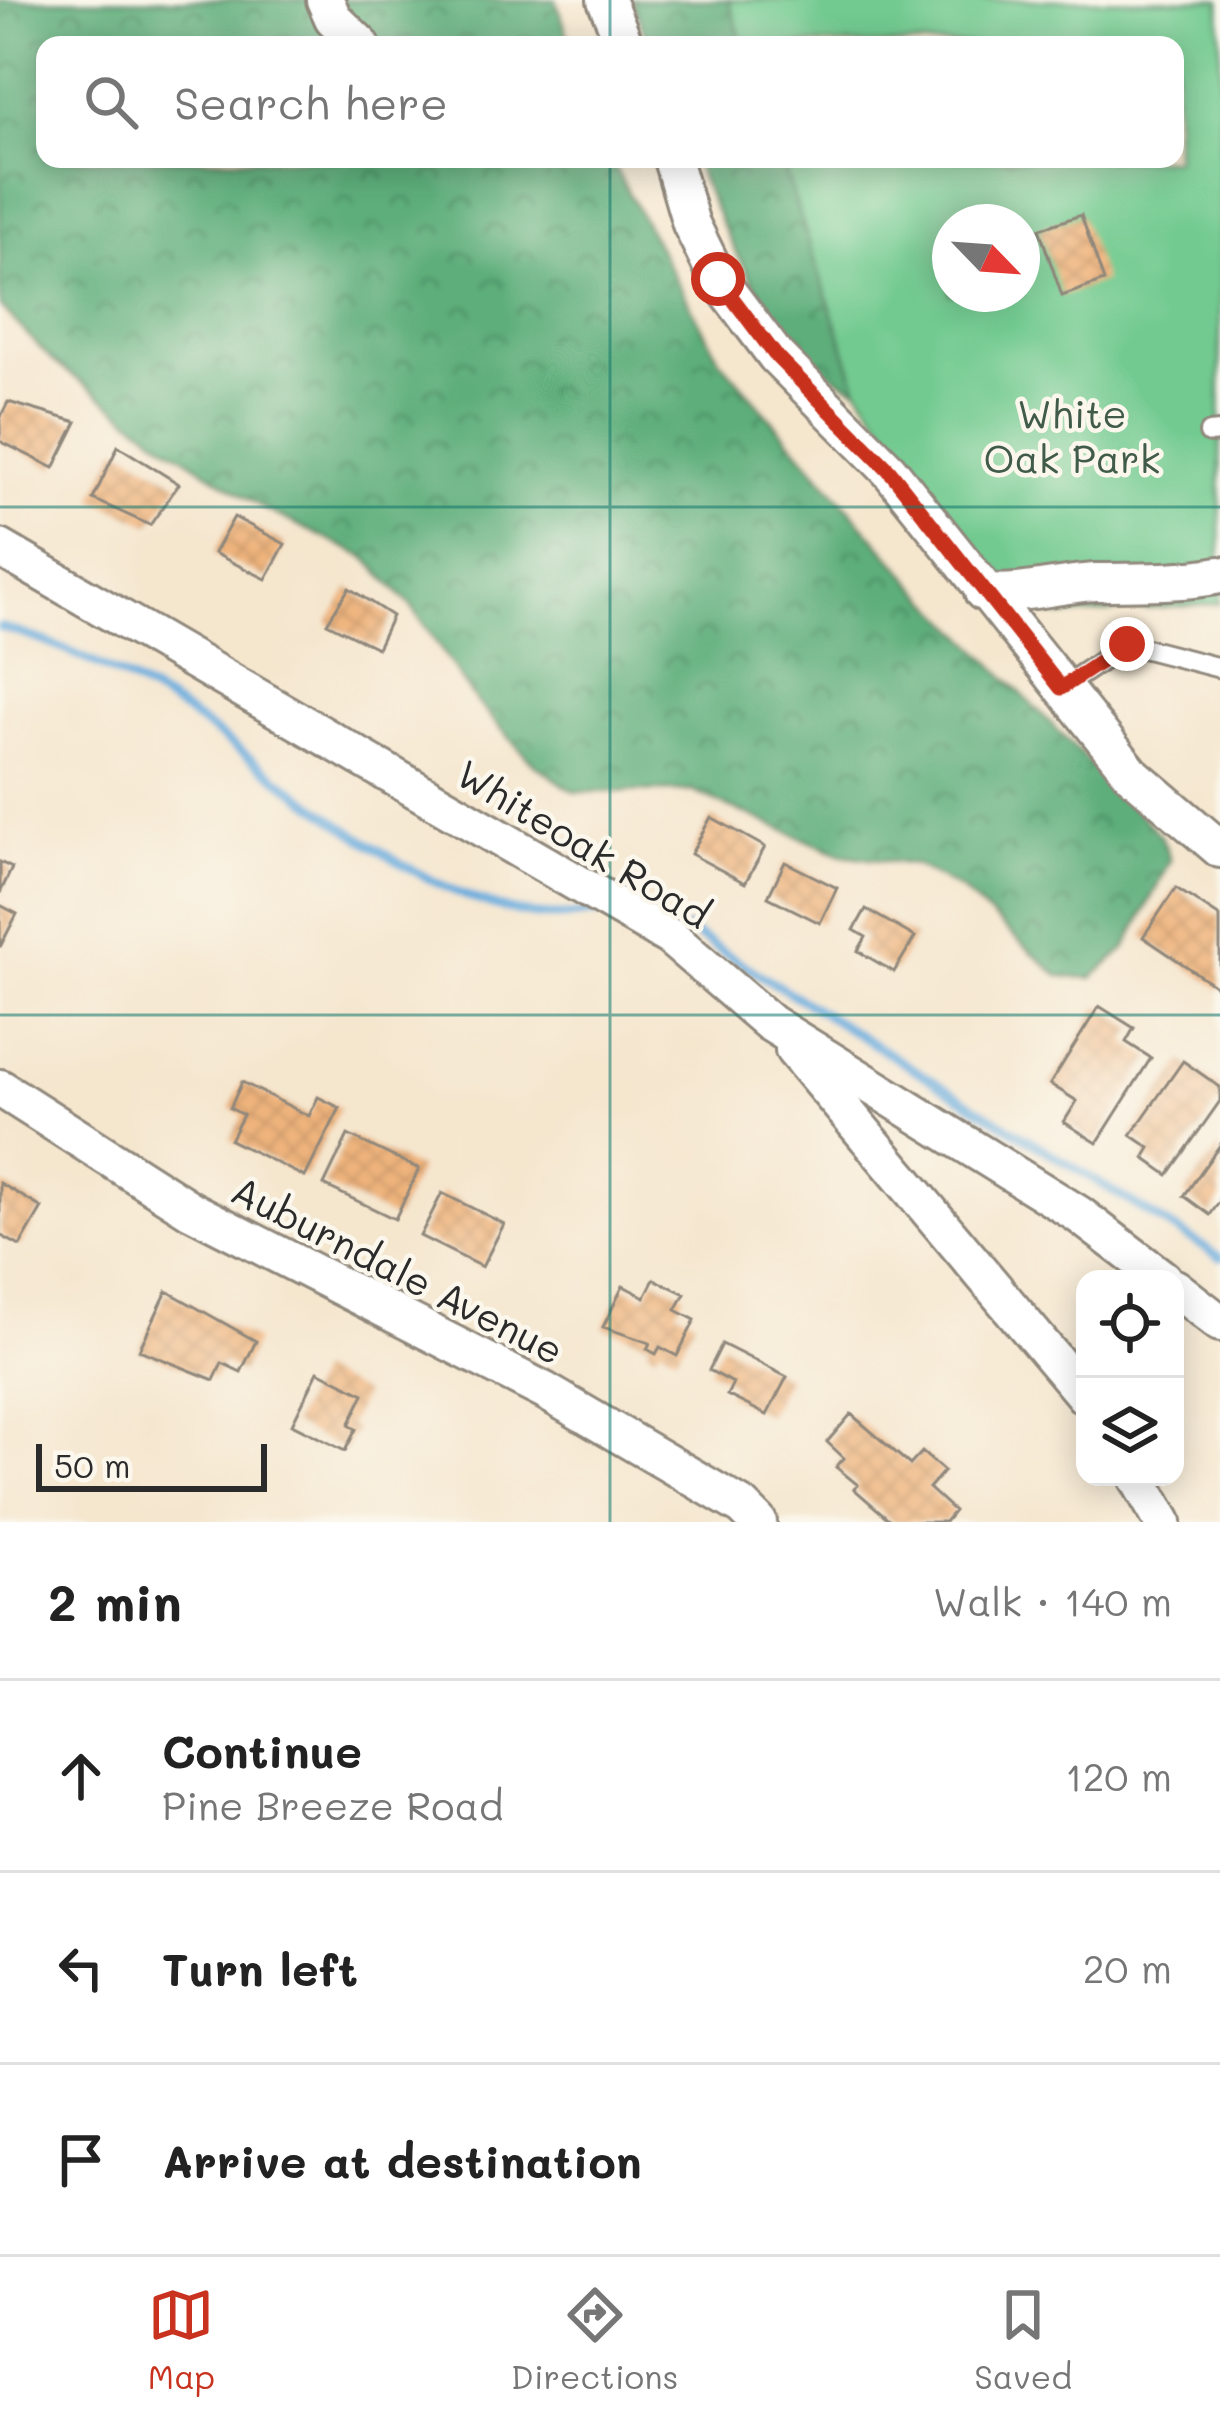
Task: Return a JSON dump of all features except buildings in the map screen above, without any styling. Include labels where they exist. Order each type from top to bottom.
[{"type":"street","points":[[325,0],[333,18],[352,36]]},
{"type":"street","points":[[606,0],[621,36]]},
{"type":"street","points":[[675,168],[691,224],[718,279],[776,356],[889,470],[982,592],[1132,773],[1220,849]]},
{"type":"street","name":"Whiteoak Road","points":[[0,548],[670,937],[770,1023],[1078,1214],[1151,1270]]},
{"type":"street","points":[[982,592],[1012,595],[1093,582],[1175,583],[1220,574]]},
{"type":"street","points":[[770,1023],[1076,1385]]},
{"type":"street","name":"Auburndale Avenue","points":[[0,1088],[191,1210],[545,1390],[742,1507],[758,1522]]},
{"type":"street","points":[[1184,1295],[1220,1323]]},
{"type":"street","points":[[1142,1486],[1162,1522]]},
{"type":"lane","points":[[1061,688],[1127,644],[1220,668]]},
{"type":"green space","points":[[0,0],[556,0],[568,36],[36,36],[36,168],[615,168],[720,360],[919,589],[1161,836],[1170,860],[1126,948],[1092,978],[1059,976],[961,890],[915,865],[842,855],[692,791],[574,792],[533,763],[475,700],[412,607],[365,557],[264,509],[165,444],[53,361],[0,306]]},
{"type":"green space","points":[[632,0],[729,0],[740,36],[646,36]]},
{"type":"green space","name":"White Oak Park","points":[[729,0],[1220,0],[1220,603],[1062,616],[1020,610],[858,389],[784,168],[1184,168],[1184,36],[740,36]]},
{"type":"green space","points":[[697,168],[784,168],[858,389],[830,373],[780,322],[721,222]]},
{"type":"waterway","points":[[0,627],[78,655],[152,692],[425,877],[484,903],[543,916],[600,911]]},
{"type":"waterway","points":[[686,929],[1220,1257]]},
{"type":"route","points":[[718,279],[776,356],[889,470],[1061,688],[1127,644]]}]
